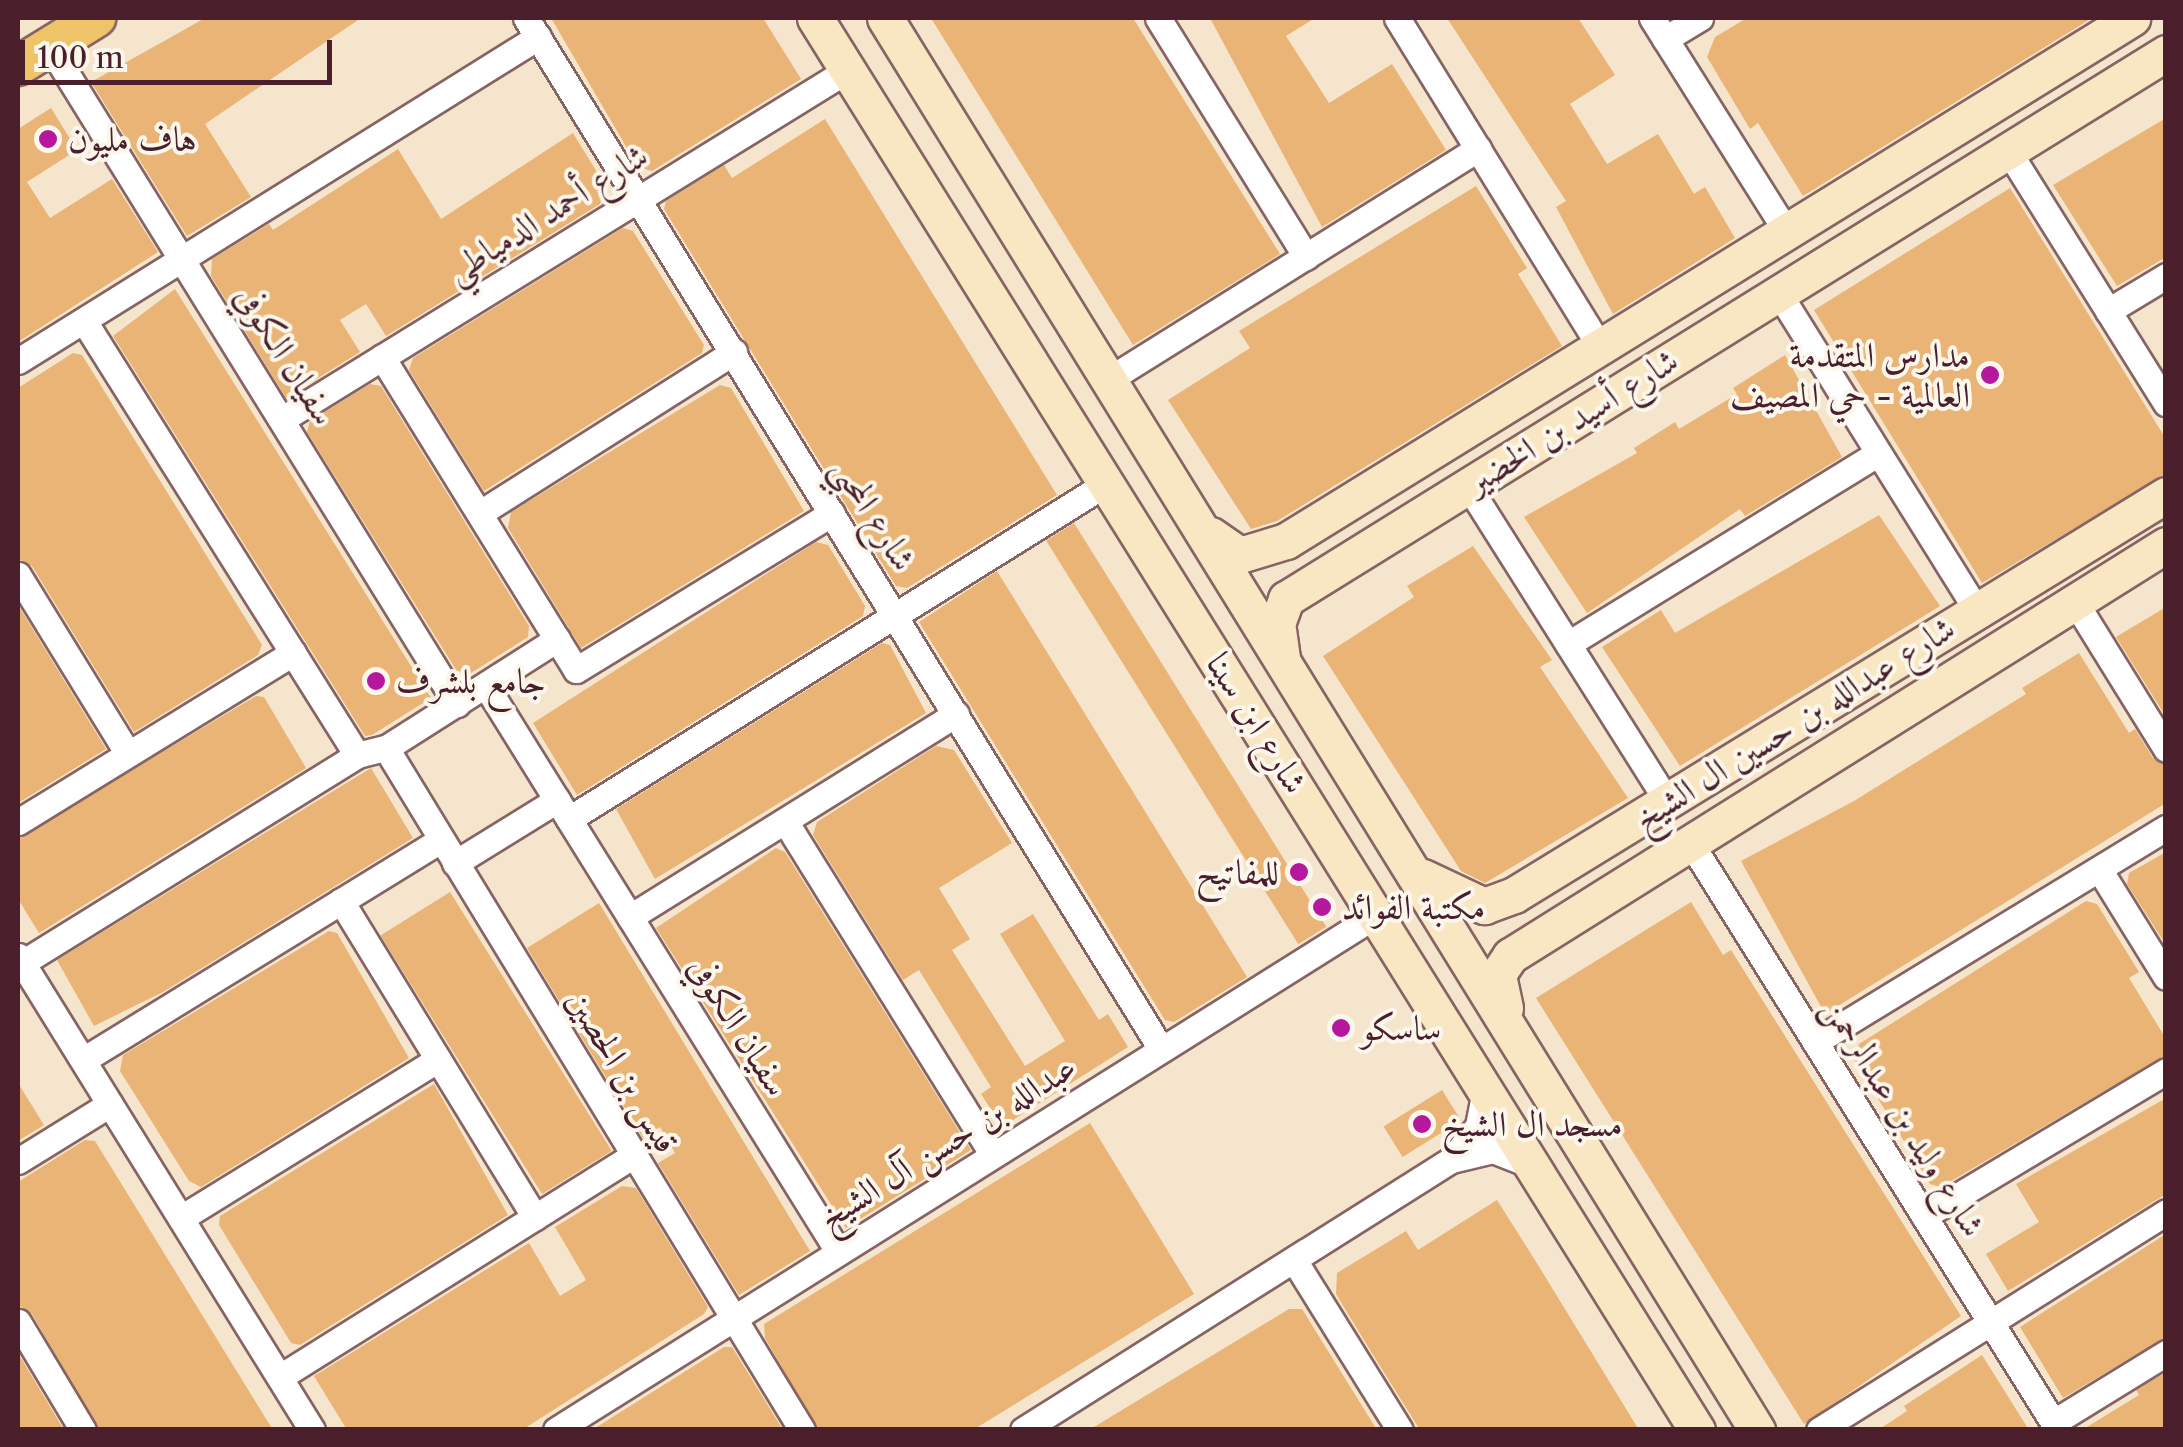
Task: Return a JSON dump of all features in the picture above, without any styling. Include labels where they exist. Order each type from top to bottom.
[{"type":"main road","points":[[18,66],[96,18]]},
{"type":"street","name":"شارع ابن سينا","points":[[815,18],[1697,1430]]},
{"type":"street","name":"شارع ابن سينا","points":[[885,18],[1209,534],[1757,1430]]},
{"type":"street","points":[[1158,18],[1306,257]]},
{"type":"street","points":[[1397,18],[1602,348]]},
{"type":"street","points":[[1700,18],[1659,28],[1784,228]]},
{"type":"street","name":"شارع أسيد بن الخضير","points":[[1209,534],[1240,555],[1286,541],[1602,348],[1784,228],[2132,18]]},
{"type":"street","points":[[18,362],[185,259],[532,27]]},
{"type":"street","name":"شارع المحبي","points":[[532,27],[1161,1048]]},
{"type":"street","name":"سفيان الكوفي","points":[[50,47],[284,418],[456,704]]},
{"type":"street","name":"شارع أسيد بن الخضير","points":[[1282,659],[1277,624],[1286,600],[2166,53]]},
{"type":"street","name":"شارع أحمد الدمياطي","points":[[284,418],[849,69]]},
{"type":"street","points":[[1112,378],[1478,149]]},
{"type":"street","points":[[2007,149],[2166,403]]},
{"type":"street","points":[[2108,311],[2166,276]]},
{"type":"street","points":[[1778,292],[1977,610]]},
{"type":"street","points":[[84,321],[356,755]]},
{"type":"street","points":[[480,514],[734,352]]},
{"type":"street","points":[[382,357],[576,670],[832,513]]},
{"type":"street","points":[[1568,644],[1877,454]]},
{"type":"street","points":[[455,863],[563,810],[1107,483]]},
{"type":"street","points":[[1468,486],[1667,801]]},
{"type":"street","name":"شارع عبدالله بن حسين ال الشيخ","points":[[1417,872],[1484,906],[1514,895],[2166,495]]},
{"type":"street","points":[[1286,541],[1270,562],[1274,580],[1288,586],[1311,583]]},
{"type":"street","name":"شارع عبدالله بن حسين ال الشيخ","points":[[1507,1019],[1498,974],[1536,938],[2166,546]]},
{"type":"street","points":[[18,576],[128,754]]},
{"type":"street","points":[[2075,602],[2166,749]]},
{"type":"street","points":[[312,1430],[20,959],[356,755],[386,748],[557,638]]},
{"type":"street","points":[[18,822],[292,653]]},
{"type":"street","name":"سفيان الكوفي","points":[[486,686],[838,1251]]},
{"type":"street","points":[[630,917],[956,714]]},
{"type":"street","name":"قيس بن الحصين","points":[[386,748],[802,1430]]},
{"type":"street","points":[[785,821],[992,1154]]},
{"type":"street","points":[[1815,1042],[2166,828]]},
{"type":"street","points":[[83,1060],[440,840]]},
{"type":"street","name":"شارع وليد بن عبدالرحمن","points":[[1690,842],[2056,1426]]},
{"type":"street","points":[[2099,869],[2166,977]]},
{"type":"street","points":[[1514,895],[1499,917],[1502,931],[1512,940],[1536,938]]},
{"type":"street","points":[[341,902],[535,1217]]},
{"type":"street","name":"عبدالله بن حسن آل الشيخ","points":[[556,1430],[1376,914]]},
{"type":"street","points":[[180,1218],[438,1058]]},
{"type":"street","points":[[1924,1216],[2166,1070]]},
{"type":"street","points":[[1023,1430],[1451,1160],[1478,1126],[1485,1090]]},
{"type":"street","points":[[18,1161],[110,1104]]},
{"type":"street","points":[[1451,1160],[1493,1150],[1533,1166]]},
{"type":"street","points":[[280,1376],[634,1156]]},
{"type":"street","points":[[1819,1430],[2166,1212]]},
{"type":"street","points":[[1294,1260],[1400,1430]]},
{"type":"street","points":[[18,1322],[84,1430]]},
{"type":"street","points":[[2056,1426],[2166,1353]]},
{"type":"building","points":[[205,18],[361,18],[205,124],[251,197],[187,236],[91,82]]},
{"type":"building","points":[[551,18],[763,18],[801,79],[652,171],[638,167]]},
{"type":"building","points":[[931,18],[1133,18],[1280,254],[1133,345]]},
{"type":"building","points":[[1210,18],[1315,18],[1286,36],[1329,103],[1392,64],[1446,150],[1322,227]]},
{"type":"building","points":[[1447,18],[1578,18],[1615,75],[1570,104],[1607,164],[1658,134],[1694,194],[1705,187],[1735,238],[1613,314],[1556,207],[1566,201]]},
{"type":"building","points":[[1747,18],[2092,18],[1803,196],[1758,123],[1750,129],[1707,57],[1715,37]]},
{"type":"building","points":[[51,108],[77,150],[27,182],[50,218],[112,179],[158,252],[18,342],[18,129]]},
{"type":"building","points":[[2166,118],[2166,257],[2117,286],[2053,185]]},
{"type":"building","points":[[825,119],[1057,495],[907,588],[896,586],[664,209],[666,201],[724,165],[732,178]]},
{"type":"building","points":[[573,133],[606,187],[600,204],[386,336],[366,304],[340,320],[360,352],[286,398],[211,276],[212,259],[269,224],[273,230],[398,149],[441,219]]},
{"type":"building","points":[[1476,186],[1527,268],[1518,274],[1562,346],[1277,521],[1251,529],[1168,400],[1250,348],[1239,331]]},
{"type":"building","name":"مدارس المتقدمة العالمية - حي المصيف","points":[[2010,188],[2166,439],[2166,474],[1982,583],[1814,310]]},
{"type":"building","points":[[623,228],[633,231],[704,345],[702,353],[484,491],[409,370],[413,358]]},
{"type":"building","points":[[175,289],[431,698],[372,735],[365,736],[113,336]]},
{"type":"building","points":[[73,353],[82,355],[262,645],[258,655],[134,732],[32,566],[18,559],[18,388]]},
{"type":"building","points":[[1785,355],[1842,457],[1745,516],[1740,509],[1587,613],[1524,517],[1637,453],[1634,448],[1675,422],[1679,429],[1737,394],[1733,388]]},
{"type":"building","points":[[370,384],[381,386],[529,626],[528,637],[471,673],[457,671],[307,432],[310,421]]},
{"type":"building","points":[[720,385],[731,388],[804,511],[581,648],[508,528],[511,512]]},
{"type":"building","points":[[1879,515],[1940,606],[1680,766],[1602,647],[1661,610],[1675,633]]},
{"type":"building","points":[[1074,523],[1326,927],[1298,944],[1046,540]]},
{"type":"building","points":[[816,542],[828,545],[865,606],[863,616],[577,795],[533,723]]},
{"type":"building","points":[[1473,546],[1552,660],[1540,667],[1628,798],[1485,883],[1461,871],[1323,656],[1414,597],[1407,586]]},
{"type":"building","points":[[997,571],[1247,977],[1174,1022],[1165,1020],[919,622]]},
{"type":"building","points":[[18,605],[106,749],[18,803]]},
{"type":"building","points":[[2166,607],[2166,717],[2116,637]]},
{"type":"building","points":[[882,643],[890,645],[926,713],[655,879],[616,809]]},
{"type":"building","points":[[2079,653],[2129,733],[2135,729],[2153,758],[2166,765],[2166,803],[1825,1014],[1741,861],[1854,801],[2026,694],[2022,688]]},
{"type":"building","points":[[256,696],[264,697],[306,768],[39,933],[18,899],[18,838]]},
{"type":"building","points":[[936,746],[954,750],[1012,843],[939,888],[970,939],[952,950],[1025,1066],[1065,1041],[1000,934],[1033,914],[1099,1020],[1108,1014],[1128,1047],[1002,1127],[981,1094],[991,1087],[919,970],[903,980],[813,835],[817,822]]},
{"type":"building","points":[[371,768],[413,838],[163,992],[94,1026],[57,960]]},
{"type":"building","points":[[776,848],[785,852],[971,1150],[846,1228],[656,928]]},
{"type":"building","points":[[2166,852],[2166,945],[2127,884],[2129,873]]},
{"type":"building","points":[[450,892],[612,1151],[542,1194],[380,935]]},
{"type":"building","points":[[2086,901],[2097,904],[2139,972],[2129,978],[2166,1039],[2166,1055],[1941,1187],[1930,1184],[1855,1061],[1859,1044]]},
{"type":"building","points":[[1691,902],[1723,955],[1731,950],[1961,1316],[1804,1424],[1536,998]]},
{"type":"building","points":[[599,903],[810,1251],[739,1295],[658,1163],[675,1153],[660,1127],[643,1138],[527,948]]},
{"type":"building","points":[[329,931],[337,933],[409,1058],[201,1187],[189,1181],[120,1071],[123,1055]]},
{"type":"building","points":[[18,1083],[44,1125],[18,1141]]},
{"type":"building","points":[[434,1084],[508,1215],[300,1345],[291,1343],[219,1225],[220,1216]]},
{"type":"building","name":"مسجد ال الشيخ","points":[[1442,1090],[1461,1121],[1403,1157],[1383,1127]]},
{"type":"building","points":[[2166,1098],[2166,1194],[2008,1291],[1986,1254],[2039,1222],[2016,1184]]},
{"type":"building","points":[[1090,1123],[1194,1294],[973,1430],[818,1430],[765,1338],[764,1324]]},
{"type":"building","points":[[85,1140],[95,1141],[273,1430],[99,1430],[32,1314],[18,1306],[18,1182]]},
{"type":"building","points":[[622,1186],[636,1188],[708,1307],[704,1314],[522,1430],[347,1430],[314,1376],[529,1243],[560,1296],[586,1280],[555,1227]]},
{"type":"building","points":[[1497,1200],[1639,1430],[1420,1430],[1370,1350],[1336,1294],[1337,1273],[1406,1231],[1418,1250]]},
{"type":"building","points":[[2166,1234],[2166,1337],[2063,1398],[2020,1327]]},
{"type":"building","points":[[1289,1309],[1302,1309],[1377,1430],[1089,1430]]},
{"type":"building","points":[[724,1347],[732,1347],[783,1430],[592,1430]]},
{"type":"building","points":[[18,1353],[64,1430],[18,1430]]},
{"type":"building","points":[[1982,1355],[2029,1430],[1878,1430],[1907,1411],[1904,1406]]},
{"type":"building","points":[[2166,1372],[2166,1430],[2082,1430],[2139,1395],[2136,1390]]},
{"type":"place","name":"هاف مليون","points":[[48,139]]},
{"type":"place","name":"مدارس المتقدمة العالمية - حي المصيف","points":[[1990,375]]},
{"type":"place","name":"جامع بلشرف","points":[[376,681]]},
{"type":"place","name":"للمفاتيح","points":[[1299,872]]},
{"type":"place","name":"مكتبة الفوائد","points":[[1322,907]]},
{"type":"place","name":"ساسكو","points":[[1341,1028]]},
{"type":"place","name":"مسجد ال الشيخ","points":[[1422,1124]]}]
